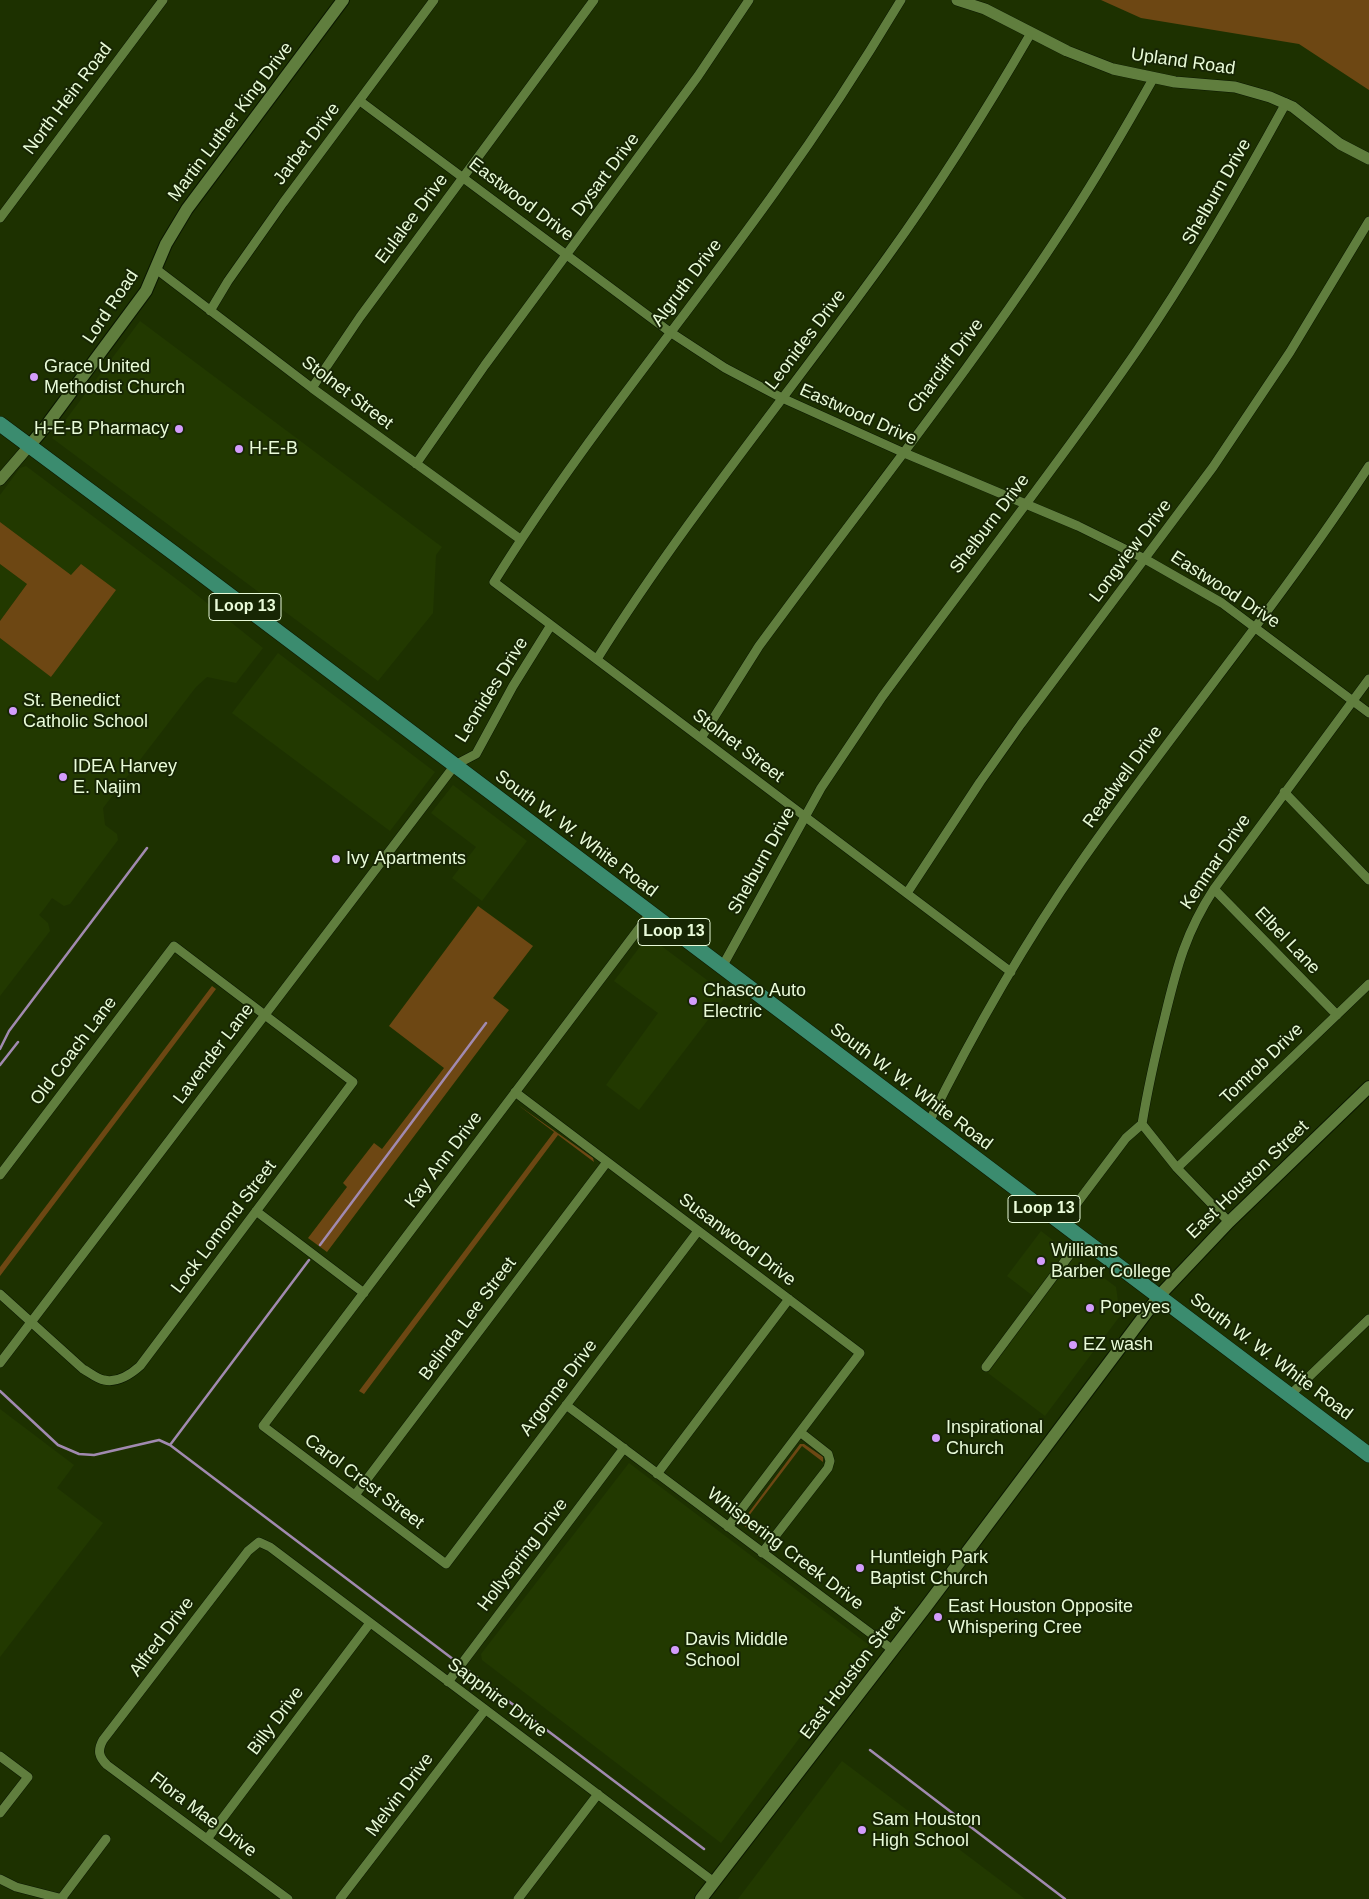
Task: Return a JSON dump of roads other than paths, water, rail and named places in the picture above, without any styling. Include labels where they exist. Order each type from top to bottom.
[{"type":"main road","name":"Martin Luther King Drive","points":[[156,270],[166,244],[187,209],[344,0]]},
{"type":"main road","name":"Lord Road","points":[[30,445],[140,301],[156,270]]},
{"type":"main road","name":"South W. W. White Road","points":[[0,424],[1369,1455]]},
{"type":"main road","name":"East Houston Street","points":[[701,1899],[1159,1296],[1229,1222],[1369,1087]]},
{"type":"street","name":"North Hein Road","points":[[0,218],[163,0]]},
{"type":"street","name":"Jarbet Drive","points":[[210,311],[228,281],[283,203],[434,0]]},
{"type":"street","name":"Eulalee Drive","points":[[312,388],[360,317],[594,0]]},
{"type":"street","name":"Dysart Drive","points":[[416,464],[452,410],[566,254],[677,107],[749,0]]},
{"type":"street","name":"Algruth Drive","points":[[494,582],[520,540],[809,143],[850,84],[901,0]]},
{"type":"street","name":"Upland Road","points":[[957,0],[985,9],[1067,51],[1097,64],[1153,79],[1235,87],[1286,103],[1340,144],[1369,160]]},
{"type":"street","name":"Leonides Drive","points":[[597,659],[647,582],[888,256],[937,185],[993,98],[1031,33]]},
{"type":"street","name":"Charcliff Drive","points":[[701,738],[759,646],[1004,316],[1068,221],[1153,79]]},
{"type":"street","name":"Eastwood Drive","points":[[360,101],[670,332],[725,368],[782,398],[902,452],[1025,504],[1145,559],[1205,592],[1369,713]]},
{"type":"street","name":"Shelburn Drive","points":[[722,967],[821,788],[882,696],[1122,372],[1234,199],[1286,103]]},
{"type":"street","name":"Longview Drive","points":[[907,893],[980,782],[1021,724],[1213,467],[1265,390],[1369,221]]},
{"type":"street","name":"Stolnet Street","points":[[156,270],[312,388],[520,540]]},
{"type":"street","name":"Lord Road","points":[[0,480],[30,445]]},
{"type":"street","name":"Readwell Drive","points":[[928,1124],[962,1056],[1011,972],[1080,863],[1254,627],[1369,466]]},
{"type":"street","name":"Stolnet Street","points":[[494,582],[1011,972]]},
{"type":"street","name":"Leonides Drive","points":[[455,765],[476,754],[513,686],[550,625]]},
{"type":"street","name":"Kenmar Drive","points":[[1142,1124],[1151,1071],[1181,954],[1194,924],[1214,889],[1369,679]]},
{"type":"street","name":"Lavender Lane","points":[[0,1363],[455,765]]},
{"type":"street","points":[[1284,792],[1369,880]]},
{"type":"street","name":"Elbel Lane","points":[[1214,889],[1337,1015]]},
{"type":"street","name":"Kay Ann Drive","points":[[263,1426],[650,914]]},
{"type":"street","name":"Old Coach Lane","points":[[0,1176],[174,946],[264,1015]]},
{"type":"street","name":"Tomrob Drive","points":[[1177,1168],[1369,984]]},
{"type":"street","name":"Lock Lomond Street","points":[[31,1322],[83,1368],[104,1380],[113,1380],[133,1372],[140,1366],[353,1082],[264,1015]]},
{"type":"street","name":"Susanwood Drive","points":[[515,1092],[860,1353],[728,1527]]},
{"type":"street","points":[[1062,1223],[1126,1138],[1142,1124],[1177,1168],[1229,1222]]},
{"type":"street","name":"Belinda Lee Street","points":[[355,1495],[607,1162]]},
{"type":"street","points":[[256,1211],[364,1293]]},
{"type":"street","name":"Argonne Drive","points":[[446,1564],[698,1231]]},
{"type":"street","points":[[986,1367],[1082,1238]]},
{"type":"street","points":[[0,1294],[31,1322]]},
{"type":"street","points":[[657,1474],[789,1299]]},
{"type":"street","points":[[1290,1395],[1369,1319]]},
{"type":"street","points":[[566,1405],[624,1448]]},
{"type":"street","name":"Carol Crest Street","points":[[263,1426],[446,1564]]},
{"type":"street","points":[[762,1553],[828,1468],[830,1461],[828,1454],[800,1432]]},
{"type":"street","name":"Whispering Creek Drive","points":[[624,1448],[892,1650]]},
{"type":"street","name":"Hollyspring Drive","points":[[448,1682],[624,1448]]},
{"type":"street","name":"Sapphire Drive","points":[[259,1542],[270,1546],[370,1624],[714,1882]]},
{"type":"street","name":"Alfred Drive","points":[[99,1756],[103,1740],[248,1551],[259,1542]]},
{"type":"street","name":"Billy Drive","points":[[207,1839],[370,1624]]},
{"type":"street","name":"Melvin Drive","points":[[340,1899],[485,1710]]},
{"type":"street","points":[[0,1756],[28,1776],[0,1813]]},
{"type":"street","name":"Flora Mae Drive","points":[[99,1756],[107,1765],[288,1899]]},
{"type":"street","points":[[518,1899],[598,1794]]},
{"type":"street","points":[[0,1879],[16,1887],[61,1899],[106,1839]]},
{"type":"waterway","points":[[0,1049],[9,1031],[147,848]]},
{"type":"waterway","points":[[320,1245],[486,1023]]},
{"type":"waterway","points":[[0,1065],[18,1042]]},
{"type":"waterway","points":[[170,1445],[309,1260]]},
{"type":"waterway","points":[[0,1391],[58,1445],[79,1454],[94,1455],[159,1440],[170,1445],[704,1849]]},
{"type":"waterway","points":[[870,1750],[1065,1899]]},
{"type":"place","name":"Grace United Methodist Church","points":[[34,377]]},
{"type":"place","name":"H-E-B Pharmacy","points":[[179,429]]},
{"type":"place","name":"H-E-B","points":[[239,449]]},
{"type":"place","name":"St. Benedict Catholic School","points":[[13,711]]},
{"type":"place","name":"IDEA Harvey E. Najim","points":[[63,777]]},
{"type":"place","name":"Ivy Apartments","points":[[336,859]]},
{"type":"place","name":"Chasco Auto Electric","points":[[693,1001]]},
{"type":"place","name":"Williams Barber College","points":[[1041,1261]]},
{"type":"place","name":"Popeyes","points":[[1090,1308]]},
{"type":"place","name":"EZ wash","points":[[1073,1345]]},
{"type":"place","name":"Inspirational Church","points":[[936,1438]]},
{"type":"place","name":"Huntleigh Park Baptist Church","points":[[860,1568]]},
{"type":"place","name":"East Houston Opposite Whispering Cree","points":[[938,1617]]},
{"type":"place","name":"Davis Middle School","points":[[675,1650]]},
{"type":"place","name":"Sam Houston High School","points":[[862,1830]]}]
